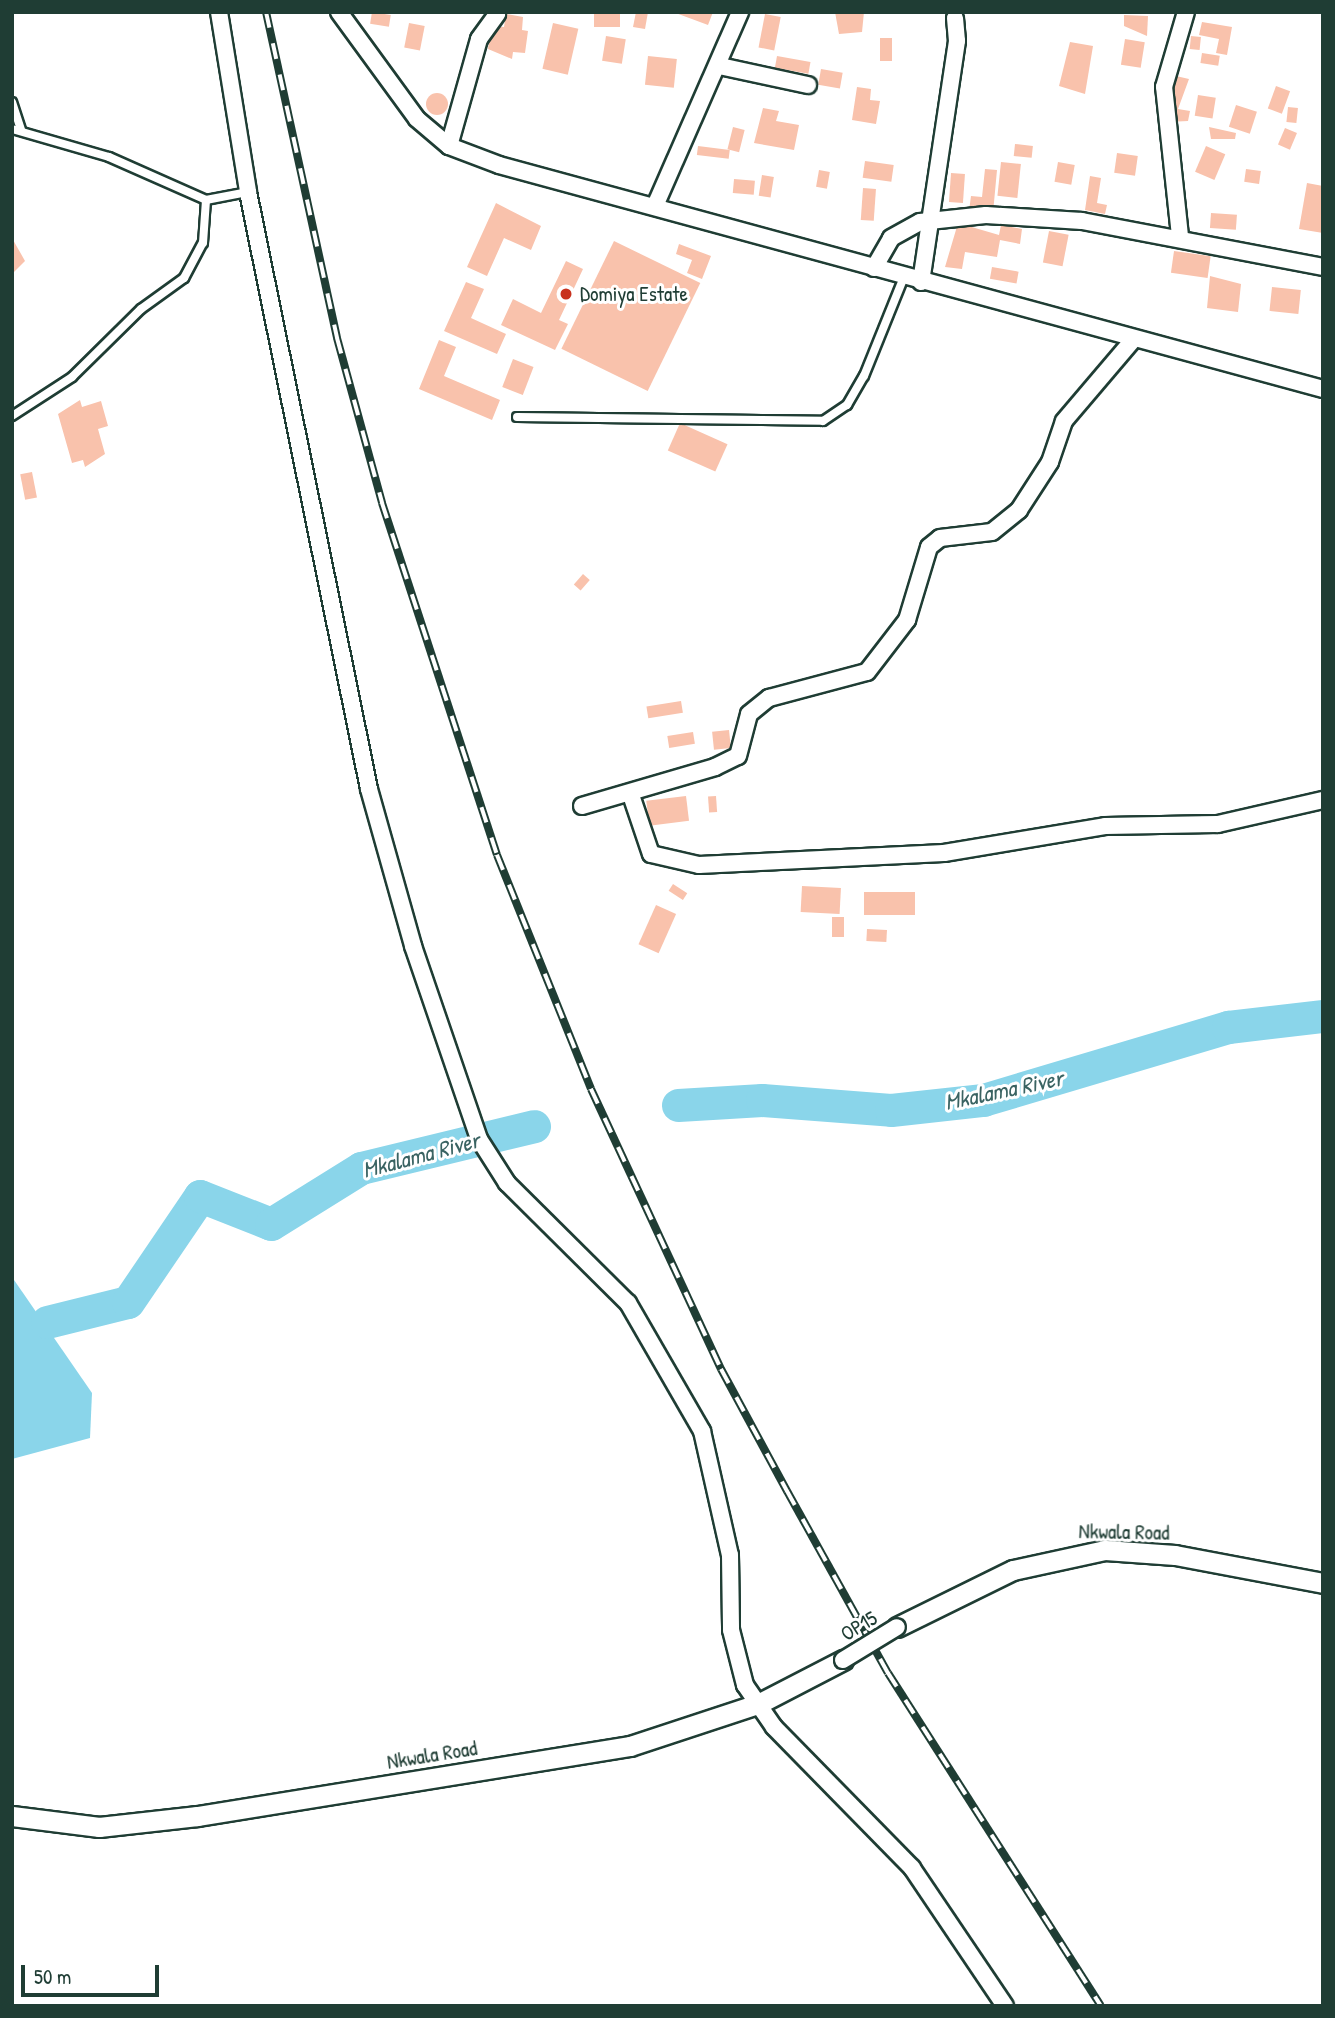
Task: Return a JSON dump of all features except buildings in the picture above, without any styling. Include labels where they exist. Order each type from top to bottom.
[{"type":"street","points":[[219,12],[248,192],[369,789],[462,1092],[479,1139],[507,1183],[628,1303],[702,1431],[730,1555],[736,1658],[758,1704],[912,1868],[1005,2006]]},
{"type":"street","points":[[339,12],[417,119],[449,146],[921,282],[1323,389]]},
{"type":"street","points":[[655,206],[720,66],[740,12]]},
{"type":"street","points":[[1180,236],[1164,87],[1186,12]]},
{"type":"street","points":[[449,146],[479,39],[497,13]]},
{"type":"street","points":[[921,282],[932,217],[955,18]]},
{"type":"street","points":[[720,66],[808,85]]},
{"type":"street","points":[[874,268],[891,238],[932,217],[1082,221],[1180,236],[1323,267]]},
{"type":"street","points":[[582,806],[631,795],[738,756],[749,714],[769,698],[867,672],[907,620],[929,547],[940,538],[992,532],[1019,510],[1050,461],[1064,421],[1133,340]]},
{"type":"street","points":[[631,795],[651,854],[699,865],[944,853],[1105,826],[1217,824],[1323,800]]},
{"type":"street","name":"Nkwala Road","points":[[897,1627],[1013,1570],[1105,1550],[1175,1555],[1323,1583]]},
{"type":"street","name":"OP15","points":[[843,1660],[897,1627]]},
{"type":"street","name":"Nkwala Road","points":[[12,1816],[99,1826],[197,1816],[630,1746],[758,1704],[843,1660]]},
{"type":"lane","points":[[12,102],[17,129],[108,158],[206,200],[248,192]]},
{"type":"lane","points":[[12,416],[72,377],[141,309],[184,278],[203,243],[206,200]]},
{"type":"lane","points":[[517,416],[823,421],[847,405],[864,376],[904,277]]},
{"type":"water","points":[[12,1277],[92,1393],[90,1438],[12,1459]]},
{"type":"waterway","name":"Mkalama River","points":[[678,1105],[762,1100],[891,1110],[983,1100],[1228,1027],[1323,1016]]},
{"type":"waterway","name":"Mkalama River","points":[[47,1322],[128,1302],[200,1196],[271,1224],[361,1168],[534,1126]]},
{"type":"railway","points":[[266,12],[337,338],[382,503],[497,855],[591,1089],[721,1369],[888,1673],[1101,2006]]},
{"type":"place","name":"Domiya Estate","points":[[566,294]]}]
